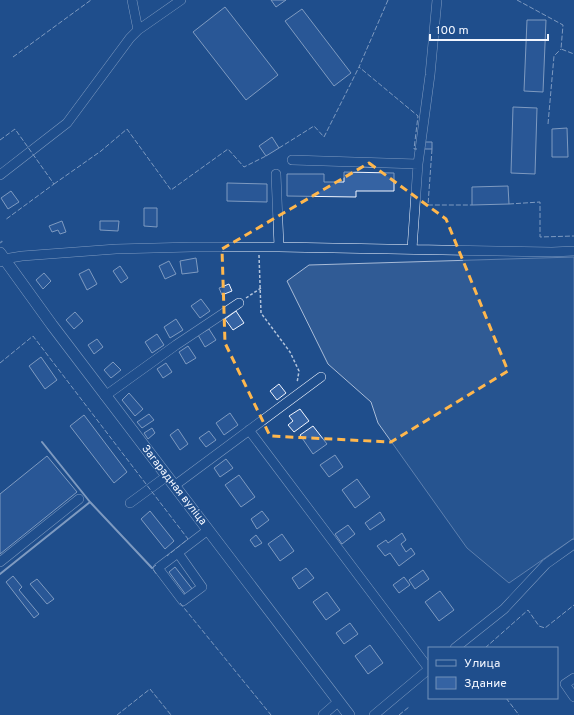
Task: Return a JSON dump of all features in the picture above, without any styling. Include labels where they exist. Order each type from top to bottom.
[{"type":"main road","name":"Загарадная вуліца","points":[[1,258],[349,715]]},
{"type":"street","points":[[132,0],[138,30]]},
{"type":"street","points":[[0,175],[67,123],[130,38],[138,30],[181,0]]},
{"type":"street","points":[[412,249],[418,164],[430,76],[437,0]]},
{"type":"street","points":[[292,160],[418,164]]},
{"type":"street","points":[[276,174],[279,247]]},
{"type":"street","points":[[1,258],[116,249],[259,247],[552,252],[574,251]]},
{"type":"street","points":[[105,396],[176,345],[239,303]]},
{"type":"street","points":[[174,486],[321,377]]},
{"type":"street","points":[[249,430],[428,668]]},
{"type":"street","points":[[130,503],[166,476]]},
{"type":"street","points":[[0,562],[79,499]]},
{"type":"street","points":[[178,553],[202,587],[183,601],[158,568],[208,530]]},
{"type":"street","points":[[456,647],[504,608],[546,564],[574,544]]},
{"type":"street","points":[[374,715],[428,670]]},
{"type":"street","points":[[574,678],[565,684],[574,697]]},
{"type":"street","points":[[323,715],[339,701]]},
{"type":"path","points":[[0,243],[4,240]]},
{"type":"path","points":[[259,247],[261,313],[290,352],[300,371],[294,397]]},
{"type":"path","points":[[239,303],[260,288]]},
{"type":"highlighted area","points":[[369,163],[446,219],[508,371],[391,442],[270,436],[225,343],[222,249]]},
{"type":"shaded area","points":[[574,257],[574,538],[509,583],[467,548],[378,423],[371,402],[328,364],[287,281],[309,265]]},
{"type":"building","points":[[271,0],[286,0],[276,7]]},
{"type":"building","points":[[225,7],[278,75],[246,100],[193,32]]},
{"type":"building","points":[[302,9],[351,73],[334,86],[285,21]]},
{"type":"building","points":[[527,20],[546,20],[543,92],[524,91]]},
{"type":"building","points":[[513,107],[537,108],[535,174],[511,173]]},
{"type":"building","points":[[567,128],[568,157],[552,157],[552,129]]},
{"type":"building","points":[[272,137],[279,148],[266,156],[259,146]]},
{"type":"building","points":[[423,142],[432,142],[432,149],[423,149]]},
{"type":"building","points":[[344,172],[394,173],[394,191],[356,191],[356,197],[287,196],[287,174],[324,174],[324,182],[344,182]]},
{"type":"building","points":[[227,183],[267,184],[267,202],[227,201]]},
{"type":"building","points":[[508,186],[509,204],[472,205],[472,187]]},
{"type":"building","points":[[11,191],[19,202],[8,209],[1,198]]},
{"type":"building","points":[[144,208],[157,208],[157,227],[144,226]]},
{"type":"building","points":[[62,221],[66,232],[60,234],[58,230],[52,232],[49,226]]},
{"type":"building","points":[[100,221],[119,221],[118,231],[100,230]]},
{"type":"building","points":[[196,258],[198,272],[182,274],[180,261]]},
{"type":"building","points":[[169,261],[176,274],[165,279],[159,266]]},
{"type":"building","points":[[120,266],[128,278],[121,283],[113,271]]},
{"type":"building","points":[[89,269],[97,284],[87,290],[79,274]]},
{"type":"building","points":[[44,273],[51,281],[43,289],[36,280]]},
{"type":"building","points":[[229,284],[232,291],[222,295],[219,288]]},
{"type":"building","points":[[201,299],[210,311],[200,318],[191,306]]},
{"type":"building","points":[[236,311],[244,323],[233,330],[225,319]]},
{"type":"building","points":[[75,312],[83,321],[74,329],[66,320]]},
{"type":"building","points":[[176,319],[183,330],[170,338],[164,327]]},
{"type":"building","points":[[209,329],[216,340],[205,347],[198,335]]},
{"type":"building","points":[[157,334],[164,345],[152,353],[145,342]]},
{"type":"building","points":[[97,339],[103,347],[94,354],[88,345]]},
{"type":"building","points":[[188,346],[196,358],[186,364],[179,352]]},
{"type":"building","points":[[41,357],[57,380],[45,389],[29,366]]},
{"type":"building","points":[[113,362],[121,370],[111,378],[104,370]]},
{"type":"building","points":[[166,363],[172,372],[163,378],[157,369]]},
{"type":"building","points":[[279,384],[286,393],[277,400],[270,391]]},
{"type":"building","points":[[129,393],[143,409],[135,416],[122,400]]},
{"type":"building","points":[[300,409],[309,421],[294,432],[288,425],[293,421],[289,416]]},
{"type":"building","points":[[230,413],[238,425],[224,435],[216,423]]},
{"type":"building","points":[[149,414],[154,420],[142,428],[137,422]]},
{"type":"building","points":[[84,415],[127,472],[114,483],[70,426]]},
{"type":"building","points":[[313,426],[327,444],[313,454],[300,435]]},
{"type":"building","points":[[152,428],[155,433],[148,439],[144,433]]},
{"type":"building","points":[[178,429],[188,444],[180,450],[170,435]]},
{"type":"building","points":[[209,431],[216,440],[206,447],[199,438]]},
{"type":"building","points":[[335,455],[343,467],[329,477],[320,465]]},
{"type":"building","points":[[47,456],[77,492],[0,554],[0,494]]},
{"type":"building","points":[[226,459],[233,468],[220,477],[214,468]]},
{"type":"building","points":[[239,475],[255,497],[241,507],[225,485]]},
{"type":"building","points":[[357,479],[370,497],[355,508],[342,490]]},
{"type":"building","points":[[150,511],[174,541],[165,549],[141,519]]},
{"type":"building","points":[[262,511],[269,520],[257,529],[251,519]]},
{"type":"building","points":[[380,512],[385,520],[370,530],[365,523]]},
{"type":"building","points":[[348,525],[355,534],[342,544],[335,534]]},
{"type":"building","points":[[402,533],[406,540],[401,544],[406,552],[411,548],[415,554],[399,566],[390,553],[385,556],[377,546],[386,540],[388,543]]},
{"type":"building","points":[[282,534],[294,551],[280,561],[268,544]]},
{"type":"building","points":[[256,535],[262,543],[255,547],[250,540]]},
{"type":"building","points":[[175,567],[193,590],[186,595],[169,572]]},
{"type":"building","points":[[306,568],[314,578],[299,589],[292,578]]},
{"type":"building","points":[[423,570],[429,579],[415,589],[409,580]]},
{"type":"building","points":[[13,576],[22,587],[19,590],[39,614],[34,618],[6,582]]},
{"type":"building","points":[[404,577],[410,585],[399,593],[393,585]]},
{"type":"building","points":[[37,579],[54,599],[47,604],[30,584]]},
{"type":"building","points":[[440,591],[454,610],[439,621],[425,602]]},
{"type":"building","points":[[327,592],[340,610],[326,620],[313,602]]},
{"type":"building","points":[[350,623],[358,634],[344,644],[336,633]]},
{"type":"building","points":[[370,645],[383,663],[368,674],[355,656]]},
{"type":"fence","points":[[13,57],[91,0]]},
{"type":"fence","points":[[388,0],[359,67],[418,116],[414,149],[417,149]]},
{"type":"fence","points":[[517,0],[563,25],[561,49],[574,54]]},
{"type":"fence","points":[[548,124],[554,56],[561,49]]},
{"type":"fence","points":[[279,148],[314,126],[324,137],[359,67]]},
{"type":"fence","points":[[0,140],[15,129],[54,184],[5,220]]},
{"type":"fence","points":[[54,184],[101,151],[127,129],[171,190],[228,149],[244,167],[266,156]]},
{"type":"fence","points":[[432,149],[428,205],[472,205]]},
{"type":"fence","points":[[509,204],[540,202],[540,237],[574,236]]},
{"type":"fence","points":[[0,363],[33,336],[188,539],[167,556]]},
{"type":"fence","points":[[156,565],[152,568],[157,575]]},
{"type":"fence","points":[[180,603],[271,715]]},
{"type":"fence","points":[[486,647],[528,610],[539,626],[545,628],[574,605]]},
{"type":"fence","points":[[117,715],[150,689],[171,715]]},
{"type":"fence","points":[[507,699],[519,715]]},
{"type":"fence","points":[[399,715],[409,707]]},
{"type":"wall","points":[[42,442],[90,502],[152,568]]},
{"type":"wall","points":[[0,574],[90,502]]}]
